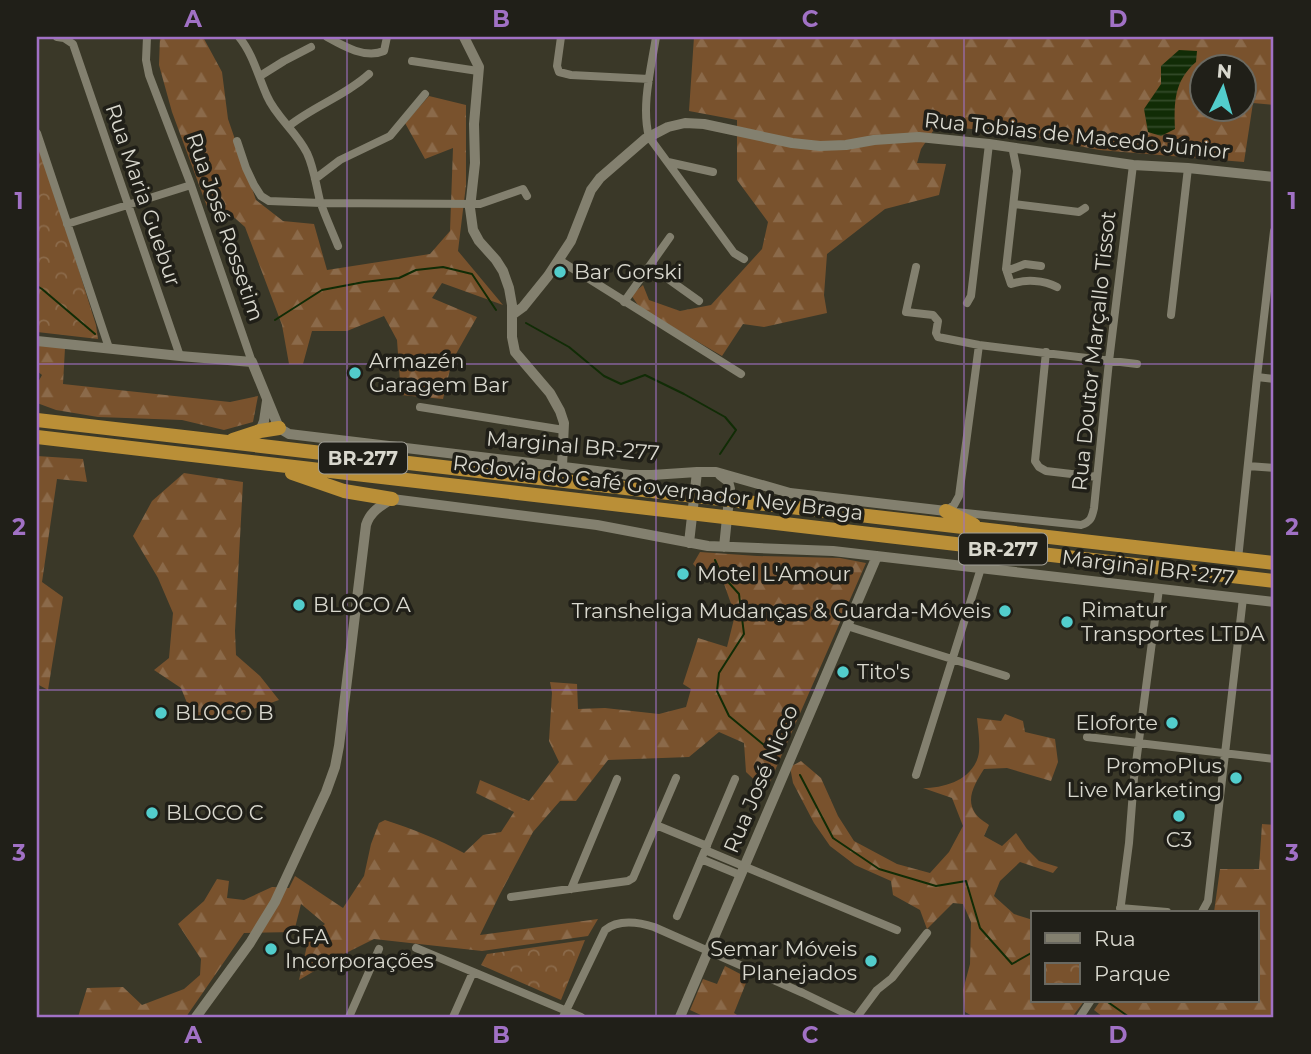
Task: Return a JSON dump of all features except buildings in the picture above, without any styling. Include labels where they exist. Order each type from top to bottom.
[{"type":"highway","name":"Rodovia do Café Governador Ney Braga","points":[[37,418],[1274,563]]},
{"type":"highway","points":[[225,442],[279,428]]},
{"type":"highway","name":"Rodovia do Café Governador Ney Braga","points":[[37,437],[1274,581]]},
{"type":"highway","points":[[268,464],[338,489],[392,499]]},
{"type":"highway","points":[[946,511],[985,530]]},
{"type":"street","name":"Rua Maria Guebur","points":[[57,37],[74,44],[180,356]]},
{"type":"street","name":"Rua José Rossetim","points":[[147,37],[146,60],[149,75],[252,362],[279,428]]},
{"type":"street","points":[[239,37],[276,113],[289,126],[306,151],[321,203],[338,246]]},
{"type":"street","points":[[327,37],[345,48],[371,53],[384,51],[387,40]]},
{"type":"street","points":[[464,37],[479,67],[471,204],[473,230],[503,271],[509,288],[514,352],[550,394],[560,411],[564,423],[562,466]]},
{"type":"street","points":[[561,37],[557,66],[559,72],[649,79]]},
{"type":"street","points":[[656,37],[649,79],[646,123],[649,137],[734,253],[744,259]]},
{"type":"street","points":[[260,76],[311,47]]},
{"type":"street","points":[[412,61],[478,71]]},
{"type":"street","points":[[289,126],[369,75]]},
{"type":"street","points":[[315,179],[340,160],[390,136],[425,94]]},
{"type":"street","name":"Rua Tobias de Macedo Júnior","points":[[512,315],[523,307],[559,260],[571,241],[591,190],[600,178],[649,137],[668,127],[685,123],[704,124],[792,143],[820,146],[919,137],[1014,147],[1133,166],[1188,168],[1274,177]]},
{"type":"street","points":[[37,133],[109,348]]},
{"type":"street","points":[[237,141],[254,185],[261,196],[269,201],[480,204],[523,189],[527,195]]},
{"type":"street","points":[[967,303],[971,296],[989,144]]},
{"type":"street","points":[[1014,147],[1017,171],[1006,269],[1011,284],[1023,280],[1057,287]]},
{"type":"street","points":[[668,162],[713,172]]},
{"type":"street","name":"Rua Doutor Marçallo Tissot","points":[[946,511],[1081,525],[1092,518],[1133,166]]},
{"type":"street","points":[[1171,315],[1188,168]]},
{"type":"street","points":[[67,224],[191,186]]},
{"type":"street","points":[[1014,204],[1079,212],[1085,208]]},
{"type":"street","points":[[1238,559],[1274,231]]},
{"type":"street","points":[[624,302],[670,237]]},
{"type":"street","points":[[559,260],[741,374]]},
{"type":"street","points":[[1006,269],[1025,264],[1041,266]]},
{"type":"street","points":[[650,266],[699,301]]},
{"type":"street","points":[[915,267],[906,312],[933,314],[938,321],[938,337],[979,345],[1137,364]]},
{"type":"street","points":[[37,341],[252,362]]},
{"type":"street","points":[[946,511],[954,505],[959,496],[979,345]]},
{"type":"street","points":[[1045,352],[1035,461],[1046,471],[1097,477]]},
{"type":"street","points":[[1257,377],[1274,379]]},
{"type":"street","points":[[260,431],[267,400]]},
{"type":"street","points":[[420,407],[564,430]]},
{"type":"street","name":"Marginal BR-277","points":[[279,428],[289,434],[638,475],[716,472],[790,493],[946,511]]},
{"type":"street","points":[[1248,466],[1274,468]]},
{"type":"street","points":[[689,543],[697,472]]},
{"type":"street","points":[[716,472],[728,481],[730,489],[724,547]]},
{"type":"street","points":[[356,494],[366,504],[371,515]]},
{"type":"street","points":[[196,1017],[267,917],[303,844],[331,778],[339,746],[365,531],[371,515],[392,499]]},
{"type":"street","name":"Marginal BR-277","points":[[392,499],[586,524],[689,543],[818,550],[1274,602]]},
{"type":"street","name":"Rua José Nicco","points":[[680,1017],[877,556]]},
{"type":"street","points":[[916,775],[981,568]]},
{"type":"street","points":[[1144,911],[1120,910],[1159,589]]},
{"type":"street","points":[[1203,911],[1208,901],[1243,598]]},
{"type":"street","points":[[847,626],[1006,676]]},
{"type":"street","points":[[1087,737],[1274,760]]},
{"type":"street","points":[[511,897],[628,881],[633,878],[676,778]]},
{"type":"street","points":[[571,889],[617,779]]},
{"type":"street","points":[[677,916],[735,779]]},
{"type":"street","points":[[656,825],[706,848],[743,870]]},
{"type":"street","points":[[701,859],[743,870],[897,930]]},
{"type":"street","points":[[564,1014],[608,927],[625,923],[648,925],[855,1017],[877,990],[892,978],[927,933]]},
{"type":"street","points":[[416,948],[564,1014],[582,1017]]},
{"type":"street","points":[[349,1017],[379,949]]},
{"type":"street","points":[[453,1017],[472,972]]},
{"type":"street","points":[[1080,1017],[1090,1002]]},
{"type":"green space","points":[[160,37],[203,37],[222,72],[228,119],[256,200],[283,221],[314,224],[327,270],[430,254],[450,231],[453,148],[425,159],[405,123],[429,96],[466,105],[466,185],[458,251],[503,305],[442,283],[432,298],[477,317],[452,361],[443,399],[401,395],[397,340],[384,316],[347,331],[312,331],[303,364],[289,364],[282,325],[245,227],[228,212],[209,212],[172,112],[159,65]]},
{"type":"green space","points":[[694,37],[1274,37],[1274,105],[1258,103],[1258,52],[1188,52],[1188,122],[1250,122],[1244,162],[1099,150],[1030,136],[937,125],[921,149],[917,163],[946,164],[939,195],[885,209],[827,254],[824,295],[827,313],[764,327],[743,324],[722,356],[640,308],[631,295],[643,285],[649,300],[680,311],[711,305],[762,249],[768,222],[737,180],[737,120],[689,111]]},
{"type":"green space","points":[[37,136],[96,325],[98,339],[37,332]]},
{"type":"green space","points":[[37,344],[65,348],[63,384],[230,402],[258,396],[253,422],[224,430],[182,420],[98,417],[56,410],[37,403],[37,384],[42,375],[37,371]]},
{"type":"green space","points":[[37,456],[83,459],[87,482],[57,479],[42,582],[63,597],[48,690],[37,684]]},
{"type":"green space","points":[[184,473],[243,482],[236,655],[260,676],[279,700],[245,712],[193,718],[181,688],[154,670],[169,658],[173,613],[158,578],[133,536],[152,501]]},
{"type":"green space","points":[[700,552],[840,558],[866,563],[766,791],[746,772],[744,743],[719,732],[689,757],[608,760],[576,801],[560,801],[533,832],[480,935],[598,919],[588,936],[482,951],[374,939],[299,980],[309,937],[325,924],[301,904],[294,932],[244,933],[186,1017],[78,1017],[87,988],[123,987],[142,1005],[184,989],[200,975],[201,959],[178,924],[204,901],[217,879],[229,881],[227,898],[244,900],[272,887],[289,888],[295,876],[343,908],[364,876],[371,844],[379,823],[385,820],[464,853],[483,835],[501,832],[514,812],[476,793],[480,780],[529,801],[559,762],[549,741],[552,693],[550,682],[577,684],[578,709],[605,708],[659,714],[686,707],[691,689],[683,684],[698,638],[727,647],[735,615],[723,581],[693,564]]},
{"type":"green space","points":[[1005,714],[1023,721],[1025,732],[1055,739],[1058,762],[1051,781],[1007,768],[984,769],[973,790],[971,802],[978,817],[989,825],[984,836],[1002,846],[1016,833],[1039,861],[1058,867],[1053,873],[1020,862],[1000,881],[994,896],[1014,914],[1031,919],[1031,1002],[1083,1002],[1072,1017],[974,1017],[965,1012],[963,990],[970,964],[971,922],[963,904],[953,903],[927,929],[920,910],[893,895],[891,881],[855,865],[830,846],[814,823],[793,783],[790,767],[801,761],[821,778],[838,816],[854,841],[897,864],[930,873],[949,852],[963,826],[952,798],[923,788],[948,784],[970,772],[979,753],[977,718],[1001,721]]},
{"type":"green space","points":[[1262,824],[1274,825],[1274,1017],[1103,1017],[1094,1010],[1100,1002],[1258,1002],[1258,911],[1214,911],[1220,869],[1259,869]]},
{"type":"green space","points":[[585,940],[561,1000],[481,965],[487,954]]},
{"type":"green space","points":[[725,966],[748,978],[734,1013],[740,1017],[705,1017],[690,1010],[703,979],[717,984]]},
{"type":"shaded area","points":[[1179,50],[1197,51],[1188,52],[1188,70],[1177,92],[1175,129],[1161,136],[1148,132],[1144,109],[1161,84],[1161,66]]},
{"type":"waterway","points":[[275,320],[322,290],[399,278],[416,270],[443,267],[472,274],[496,310]]},
{"type":"waterway","points":[[37,286],[95,334]]},
{"type":"waterway","points":[[526,323],[569,347],[604,376],[621,384],[645,375],[725,417],[736,430],[720,454]]},
{"type":"waterway","points":[[715,560],[721,574],[739,594],[744,634],[719,673],[717,691],[729,716],[776,755]]},
{"type":"waterway","points":[[800,775],[833,838],[879,869],[936,886],[966,881],[980,928],[1012,964],[1031,953]]},
{"type":"waterway","points":[[1108,1002],[1129,1017]]},
{"type":"place","name":"Bar Gorski","points":[[560,272]]},
{"type":"place","name":"Armazén Garagem Bar","points":[[355,373]]},
{"type":"place","name":"Motel L'Amour","points":[[683,574]]},
{"type":"place","name":"BLOCO A","points":[[299,605]]},
{"type":"place","name":"Transheliga Mudanças & Guarda-Móveis","points":[[1005,611]]},
{"type":"place","name":"Rimatur Transportes LTDA","points":[[1067,622]]},
{"type":"place","name":"Tito's","points":[[843,672]]},
{"type":"place","name":"BLOCO B","points":[[161,713]]},
{"type":"place","name":"Eloforte","points":[[1172,723]]},
{"type":"place","name":"PromoPlus Live Marketing","points":[[1236,778]]},
{"type":"place","name":"BLOCO C","points":[[152,813]]},
{"type":"place","name":"C3","points":[[1179,816]]},
{"type":"place","name":"GFA Incorporações","points":[[271,949]]},
{"type":"place","name":"Semar Móveis Planejados","points":[[871,961]]}]
